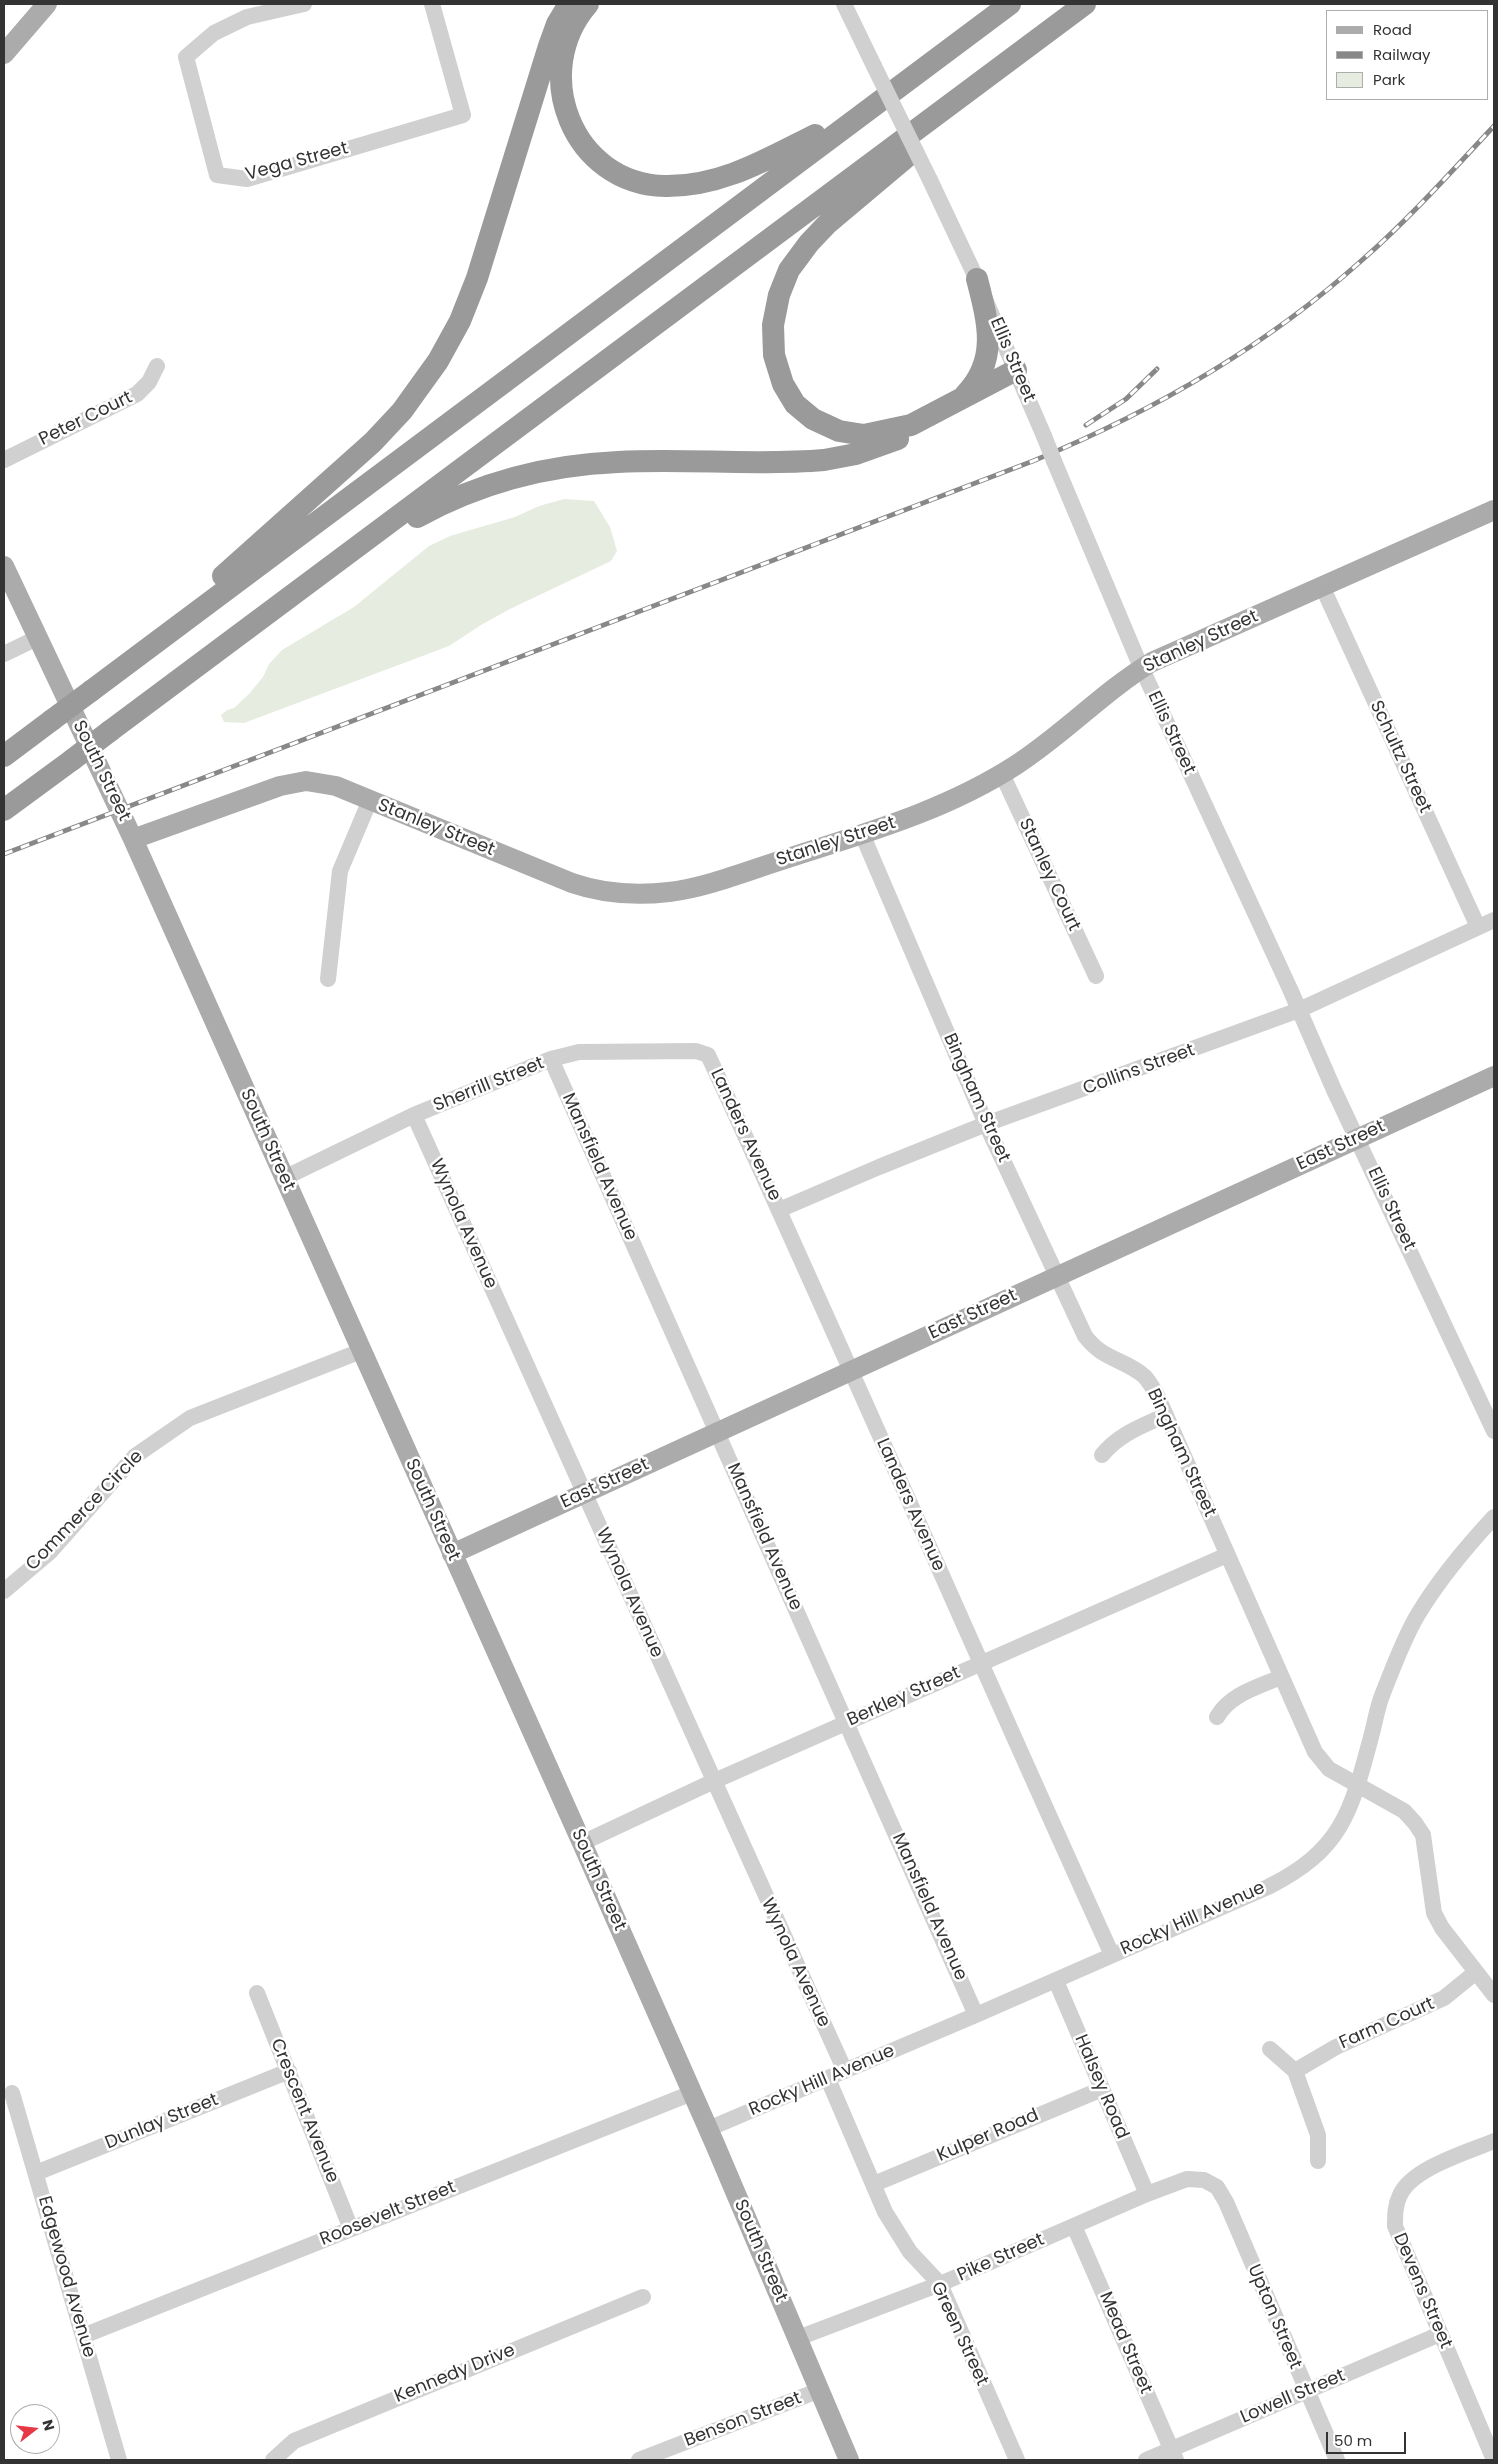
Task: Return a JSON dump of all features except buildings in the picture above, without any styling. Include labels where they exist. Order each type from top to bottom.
[{"type":"highway","points":[[152,646],[179,615],[374,442],[402,411],[438,361],[460,321],[477,278],[549,46],[568,4]]},
{"type":"highway","points":[[588,4],[575,22],[565,45],[561,70],[563,102],[573,127],[587,149],[602,163],[630,179],[668,186],[721,178],[763,162],[822,131],[864,113]]},
{"type":"highway","points":[[4,756],[1010,4]]},
{"type":"highway","points":[[4,810],[1085,4]]},
{"type":"highway","points":[[989,77],[963,109],[818,233],[789,270],[776,305],[773,337],[776,365],[787,393],[804,413],[827,427],[854,434],[873,434],[911,426],[1016,370]]},
{"type":"highway","points":[[960,399],[979,376],[988,350],[987,326],[977,279]]},
{"type":"highway","points":[[354,549],[385,536],[450,500],[485,486],[533,473],[618,462],[824,460],[856,454],[890,442],[902,436],[911,426]]},
{"type":"main road","points":[[4,54],[47,4]]},
{"type":"main road","name":"Stanley Street","points":[[133,839],[292,782],[306,781],[327,784],[370,800],[598,892],[619,894],[667,892],[687,889],[862,834],[935,808],[1002,774],[1053,739],[1142,668],[1322,586],[1492,515]]},
{"type":"main road","name":"South Street","points":[[4,566],[133,839],[582,1843],[708,2129],[849,2460]]},
{"type":"main road","name":"East Street","points":[[452,1554],[1494,1076]]},
{"type":"street","name":"Vega Street","points":[[304,4],[247,17],[214,33],[186,58],[217,174],[247,179],[463,115],[432,4]]},
{"type":"street","name":"Ellis Street","points":[[844,4],[977,279],[1142,668],[1494,1431]]},
{"type":"street","name":"Peter Court","points":[[4,460],[137,394],[149,382],[157,366]]},
{"type":"street","name":"Schultz Street","points":[[1322,586],[1478,927]]},
{"type":"street","points":[[4,654],[37,638]]},
{"type":"street","name":"Stanley Court","points":[[1002,774],[1096,976]]},
{"type":"street","points":[[328,979],[340,871],[370,800]]},
{"type":"street","name":"Bingham Street","points":[[862,834],[986,1124],[1090,1343],[1095,1349],[1132,1368],[1146,1378],[1156,1393],[1315,1752],[1330,1769],[1404,1811],[1415,1823],[1423,1835],[1434,1913],[1442,1928],[1494,1995]]},
{"type":"street","name":"Collins Street","points":[[780,1210],[879,1167],[986,1124],[1299,1010],[1494,920]]},
{"type":"street","name":"Sherrill Street","points":[[284,1178],[414,1115],[550,1059],[579,1052],[696,1051],[708,1055]]},
{"type":"street","name":"Landers Avenue","points":[[708,1055],[780,1210],[980,1664],[1112,1955]]},
{"type":"street","name":"Mansfield Avenue","points":[[550,1059],[848,1722],[976,2015]]},
{"type":"street","name":"Wynola Avenue","points":[[414,1115],[585,1493],[712,1782],[845,2071]]},
{"type":"street","name":"Commerce Circle","points":[[4,1591],[50,1552],[136,1456],[190,1418],[361,1351]]},
{"type":"street","points":[[1102,1455],[1112,1443],[1128,1432],[1166,1415]]},
{"type":"street","name":"Rocky Hill Avenue","points":[[708,2129],[1056,1981],[1292,1875],[1313,1860],[1334,1836],[1348,1813],[1358,1786],[1382,1695],[1417,1616],[1467,1547],[1494,1517]]},
{"type":"street","name":"Berkley Street","points":[[582,1843],[712,1782],[1227,1555]]},
{"type":"street","points":[[1217,1717],[1223,1706],[1235,1698],[1281,1677]]},
{"type":"street","name":"Farm Court","points":[[1295,2071],[1336,2047],[1444,1998],[1476,1972]]},
{"type":"street","name":"Halsey Road","points":[[1056,1981],[1147,2194]]},
{"type":"street","name":"Crescent Avenue","points":[[257,1993],[351,2229]]},
{"type":"street","points":[[1270,2049],[1295,2071],[1318,2135],[1318,2161]]},
{"type":"street","name":"Dunlay Street","points":[[36,2173],[289,2071]]},
{"type":"street","name":"Green Street","points":[[828,2078],[885,2212],[910,2252],[940,2284],[1016,2460]]},
{"type":"street","name":"Kulper Road","points":[[874,2184],[1102,2088]]},
{"type":"street","name":"Edgewood Avenue","points":[[12,2093],[118,2460]]},
{"type":"street","name":"Roosevelt Street","points":[[83,2336],[692,2093]]},
{"type":"street","name":"Devens Street","points":[[1494,2141],[1427,2170],[1411,2181],[1401,2193],[1395,2208],[1395,2226],[1401,2244],[1494,2460]]},
{"type":"street","name":"Pike Street","points":[[798,2338],[940,2284],[1147,2194],[1187,2179],[1204,2180]]},
{"type":"street","name":"Upton Street","points":[[1204,2180],[1217,2188],[1226,2202],[1337,2460]]},
{"type":"street","name":"Mead Street","points":[[1074,2226],[1174,2455]]},
{"type":"street","name":"Kennedy Drive","points":[[273,2460],[294,2441],[643,2297]]},
{"type":"street","name":"Lowell Street","points":[[1146,2460],[1174,2455],[1306,2391],[1440,2334]]},
{"type":"street","name":"Benson Street","points":[[639,2460],[820,2390]]},
{"type":"green space","points":[[564,499],[594,501],[610,527],[617,551],[611,561],[510,609],[449,646],[244,723],[224,722],[221,715],[227,710],[234,708],[249,694],[263,677],[269,664],[282,650],[354,607],[429,546],[450,536],[515,517],[539,506]]},
{"type":"railway","points":[[4,854],[1033,461],[1121,421],[1206,375],[1286,322],[1324,292],[1396,229],[1494,126]]},
{"type":"railway","points":[[1086,425],[1126,399],[1157,369]]}]
